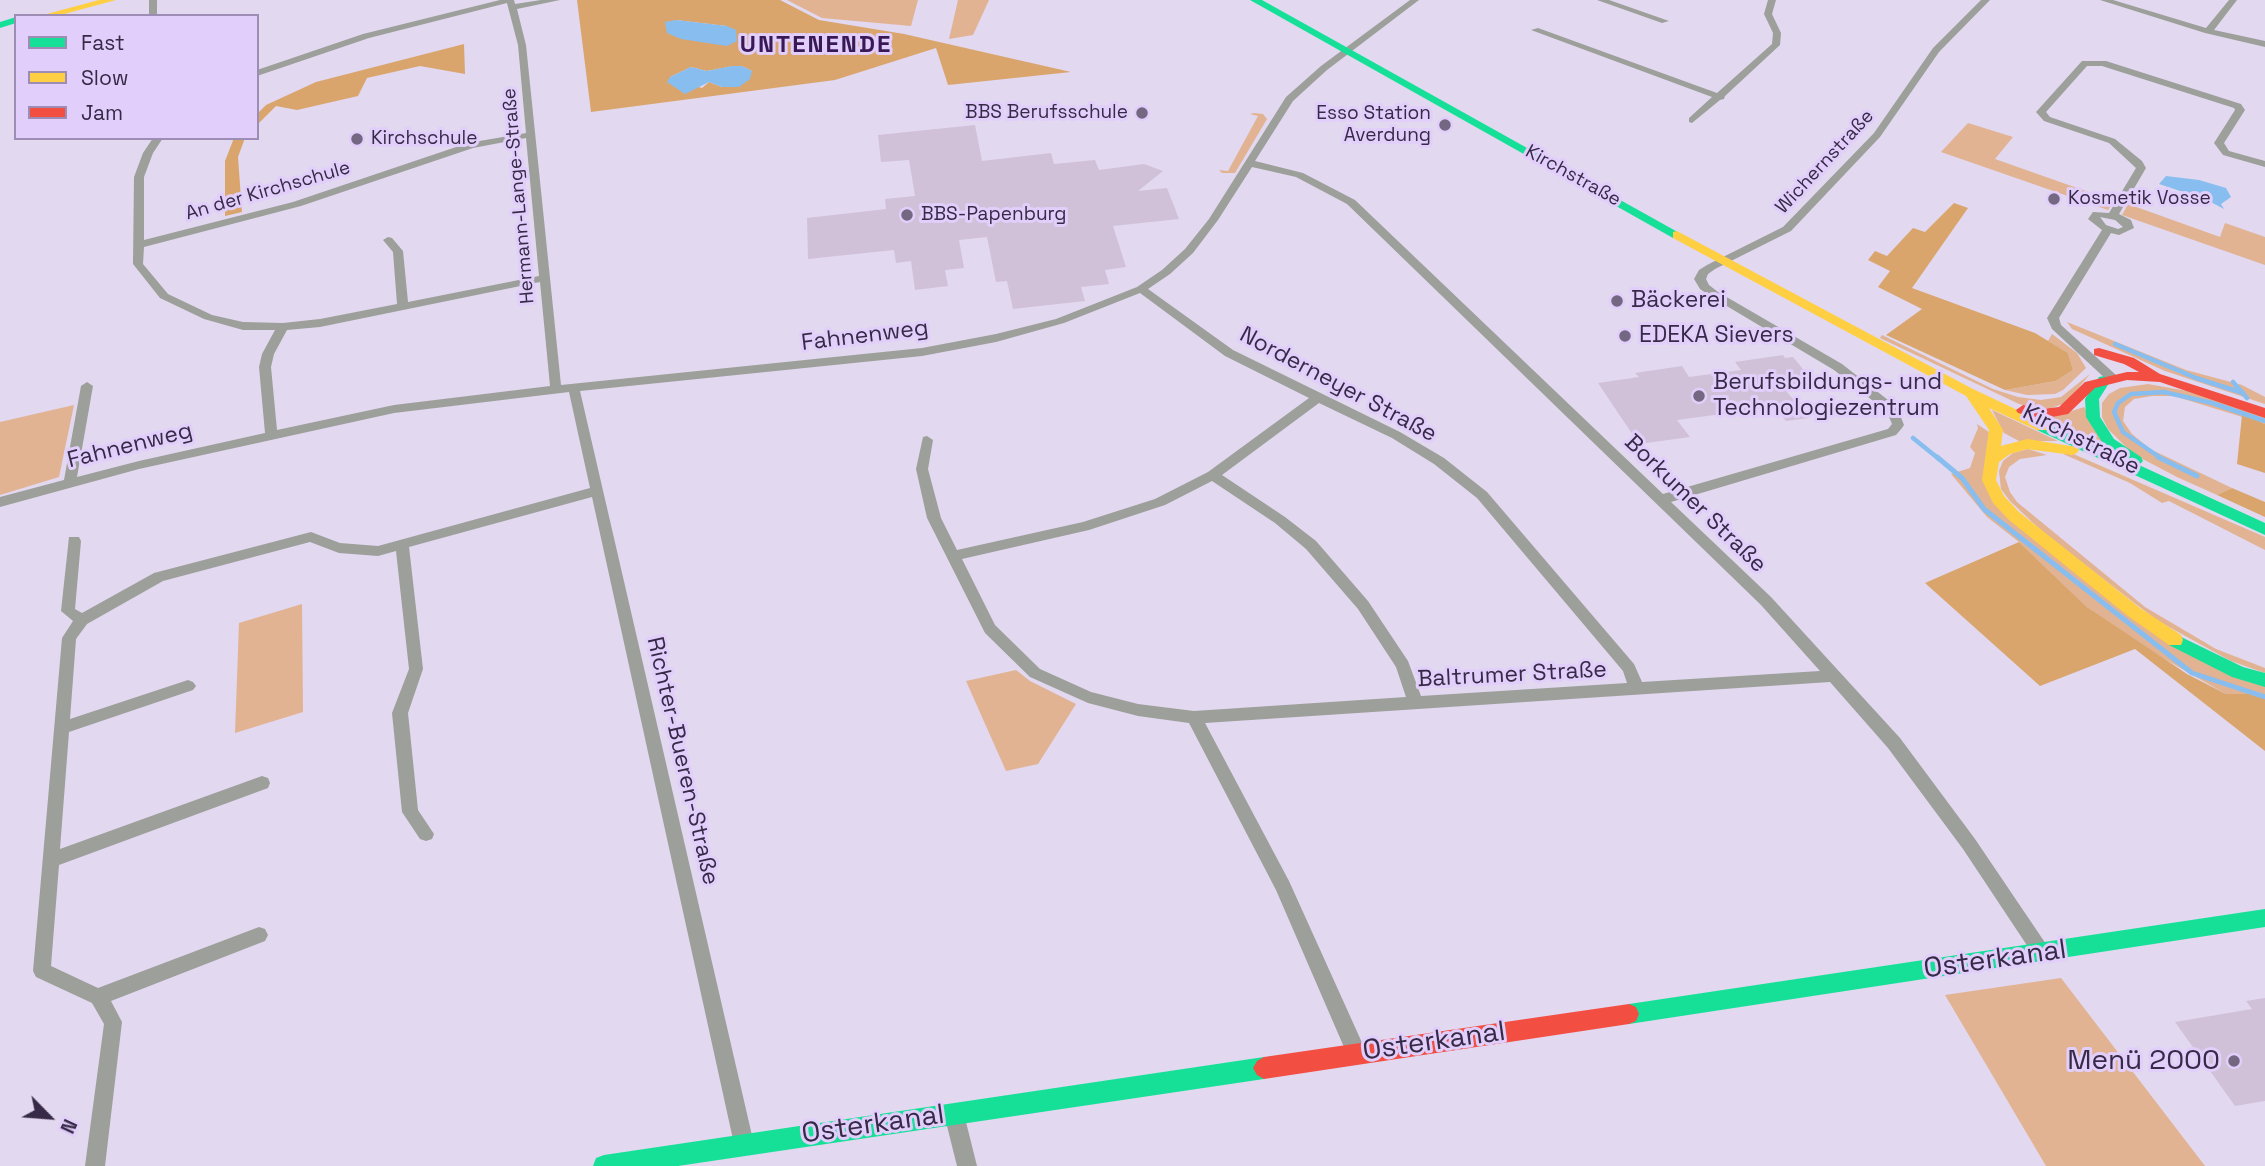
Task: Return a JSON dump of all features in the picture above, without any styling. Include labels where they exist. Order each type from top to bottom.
[{"type":"main road","points":[[34,14],[72,4],[111,0]]},
{"type":"main road","name":"Kirchstraße","points":[[1255,0],[1724,261],[1966,391],[2156,479]]},
{"type":"main road","points":[[49,14],[72,4]]},
{"type":"main road","name":"Kirchstraße","points":[[1892,349],[2023,410],[2156,479]]},
{"type":"main road","points":[[2099,352],[2129,361],[2161,379],[2265,413]]},
{"type":"main road","points":[[2023,410],[2042,414],[2063,411],[2090,385],[2114,378],[2161,379]]},
{"type":"main road","points":[[2114,378],[2096,390],[2091,408],[2093,417],[2109,442],[2136,461],[2177,481],[2191,494]]},
{"type":"main road","points":[[1966,391],[1981,405],[1996,430],[1989,480],[1998,499],[2040,538],[2134,612],[2174,639],[2238,672],[2265,680]]},
{"type":"main road","points":[[1992,460],[2005,450],[2027,444],[2042,444],[2064,447],[2123,465]]},
{"type":"main road","points":[[2156,479],[2265,529]]},
{"type":"main road","name":"Osterkanal","points":[[604,1166],[2265,918]]},
{"type":"street","points":[[259,72],[366,36],[511,2],[555,0]]},
{"type":"street","name":"Fahnenweg","points":[[0,502],[69,482],[394,409],[922,352],[996,338],[1060,321],[1141,289],[1166,272],[1189,251],[1289,99],[1315,75],[1415,0]]},
{"type":"street","points":[[1601,0],[1665,21]]},
{"type":"street","points":[[1692,120],[1721,97],[1776,45],[1777,33],[1768,15],[1772,0]]},
{"type":"street","name":"Wichernstraße","points":[[1660,500],[1892,432],[1898,425],[1893,410],[1839,367],[1704,287],[1700,279],[1703,272],[1787,229],[1877,135],[1936,50],[1986,0]]},
{"type":"street","points":[[2104,0],[2207,31],[2265,44]]},
{"type":"street","points":[[2207,31],[2233,0]]},
{"type":"street","name":"Hermann-Lange-Straße","points":[[511,2],[522,45],[556,390]]},
{"type":"street","points":[[1535,30],[1721,97]]},
{"type":"street","points":[[2113,215],[2141,168],[2138,163],[2112,141],[2047,119],[2041,112],[2085,63],[2103,63],[2238,106],[2241,110],[2218,143],[2226,153],[2265,164]]},
{"type":"street","name":"An der Kirchschule","points":[[136,246],[297,204],[471,145],[530,135]]},
{"type":"street","points":[[157,140],[148,153],[139,177],[136,246],[138,264],[164,296],[208,317],[243,326],[283,327],[402,307],[544,278]]},
{"type":"street","name":"Borkumer Straße","points":[[1249,163],[1299,175],[1351,202],[1766,601],[1902,754],[1969,844],[2042,953]]},
{"type":"street","points":[[2097,214],[2113,215],[2127,222],[2129,228],[2123,231],[2107,230],[2093,219],[2097,214]]},
{"type":"street","points":[[2107,230],[2053,318],[2056,326],[2114,378]]},
{"type":"street","points":[[388,240],[398,251],[402,307]]},
{"type":"street","name":"Norderneyer Straße","points":[[1141,289],[1229,353],[1396,435],[1439,461],[1482,495],[1629,668],[1637,690]]},
{"type":"street","points":[[271,435],[265,367],[268,354],[283,327]]},
{"type":"street","points":[[2064,333],[2099,352],[2114,378]]},
{"type":"street","points":[[69,482],[87,386]]},
{"type":"street","name":"Richter-Bueren-Straße","points":[[574,389],[744,1144]]},
{"type":"street","points":[[952,556],[1084,527],[1160,502],[1213,475],[1317,398]]},
{"type":"street","name":"Baltrumer Straße","points":[[927,440],[922,469],[934,518],[990,629],[1035,673],[1088,698],[1138,710],[1194,717],[1833,676]]},
{"type":"street","points":[[1213,475],[1280,520],[1311,545],[1363,605],[1404,665],[1416,703]]},
{"type":"street","points":[[95,1166],[113,1022],[98,997],[42,971],[69,638],[82,620],[159,577],[311,537],[339,548],[378,551],[596,491]]},
{"type":"street","points":[[74,541],[68,611],[82,620]]},
{"type":"street","points":[[402,545],[416,668],[400,713],[411,812],[426,834]]},
{"type":"street","points":[[61,728],[188,685]]},
{"type":"street","points":[[1194,717],[1283,886],[1357,1054]]},
{"type":"street","points":[[52,860],[262,783]]},
{"type":"street","points":[[98,997],[258,935]]},
{"type":"street","points":[[954,1114],[967,1166]]},
{"type":"shaded area","points":[[577,0],[780,0],[819,20],[904,34],[1071,72],[948,85],[936,48],[835,80],[591,112]],"holes":[[[676,20],[727,26],[727,46]],[[742,66],[752,71],[722,87],[709,82],[702,88],[670,77],[691,67],[707,71]]]},
{"type":"shaded area","points":[[787,0],[918,0],[911,26],[822,18]]},
{"type":"shaded area","points":[[958,0],[989,0],[973,35],[949,39]]},
{"type":"shaded area","points":[[464,44],[465,74],[420,66],[367,78],[358,96],[297,110],[276,106],[259,123],[259,112],[266,105],[316,82]]},
{"type":"shaded area","points":[[1250,114],[1263,114],[1267,119],[1235,173],[1222,173],[1219,170],[1228,171],[1258,116]]},
{"type":"shaded area","points":[[1968,123],[2013,137],[1995,159],[2114,201],[2108,210],[1941,152]]},
{"type":"shaded area","points":[[233,140],[244,140],[238,157],[242,212],[225,216],[225,161]]},
{"type":"shaded area","points":[[1954,203],[1968,208],[1912,288],[2035,333],[2068,353],[2073,370],[2056,381],[2005,390],[1886,335],[1922,309],[1878,287],[1890,271],[1868,260],[1875,251],[1887,256],[1913,228],[1925,232]]},
{"type":"shaded area","points":[[2128,204],[2220,237],[2225,223],[2265,237],[2265,265],[2122,215]]},
{"type":"shaded area","points":[[2067,322],[2186,370],[2242,385],[2265,397],[2265,404],[2165,371],[2072,329]]},
{"type":"shaded area","points":[[2052,334],[2077,353],[2086,368],[2055,394],[2027,395],[2005,390],[2056,381],[2073,370],[2068,353],[2048,341]]},
{"type":"shaded area","points":[[1882,335],[1993,389],[2018,397],[2041,400],[2061,397],[2090,374],[2066,403],[2051,408],[2036,408],[2019,404],[1880,338]]},
{"type":"shaded area","points":[[2148,384],[2187,391],[2265,417],[2265,424],[2174,396],[2134,399],[2125,407],[2123,421],[2132,434],[2150,449],[2232,488],[2217,495],[2177,477],[2133,454],[2108,429],[2102,417],[2102,403],[2109,394],[2120,388]]},
{"type":"shaded area","points":[[74,405],[59,477],[0,495],[0,422]]},
{"type":"shaded area","points":[[2084,407],[2109,448],[2050,418]]},
{"type":"shaded area","points":[[1992,410],[2058,441],[2019,441],[2004,433]]},
{"type":"shaded area","points":[[2242,415],[2265,424],[2265,473],[2237,464]]},
{"type":"shaded area","points":[[1977,424],[1989,432],[1983,481],[2115,603],[2265,685],[2265,694],[2226,694],[2147,649],[2087,607],[2019,542],[1987,517],[1951,474],[1970,468],[1975,453],[1970,447],[1978,428]]},
{"type":"shaded area","points":[[2028,449],[2047,455],[2020,459],[2009,467],[2005,477],[2017,502],[2145,607],[2216,649],[2265,668],[2265,673],[2231,661],[2158,621],[2046,535],[2010,501],[2001,489],[1999,471],[2003,461],[2013,453]]},
{"type":"shaded area","points":[[2071,453],[2265,537],[2265,550],[2169,501],[2162,503],[2130,483],[2063,454]]},
{"type":"shaded area","points":[[2232,488],[2265,502],[2265,517],[2217,495]]},
{"type":"shaded area","points":[[2019,542],[2087,607],[2187,674],[2226,694],[2265,694],[2265,751],[2135,649],[2040,686],[1925,583]]},
{"type":"shaded area","points":[[302,604],[303,712],[235,733],[239,623]]},
{"type":"shaded area","points":[[1016,670],[1030,681],[1076,704],[1038,764],[1006,771],[966,681]]},
{"type":"shaded area","points":[[2061,978],[2205,1166],[2046,1166],[1945,995]]},
{"type":"water","points":[[676,20],[727,26],[736,30],[737,41],[727,46],[681,39],[667,33],[665,22]]},
{"type":"water","points":[[742,66],[752,71],[750,79],[739,87],[722,87],[709,82],[685,94],[667,82],[670,77],[691,67],[707,71]]},
{"type":"water","points":[[2166,176],[2199,180],[2226,188],[2231,197],[2221,204],[2224,209],[2207,200],[2159,184]]},
{"type":"building","points":[[975,125],[982,161],[1051,153],[1054,164],[1095,160],[1099,170],[1144,164],[1163,171],[1138,191],[1167,188],[1179,219],[1113,226],[1126,267],[1105,270],[1109,284],[1081,287],[1085,301],[1013,309],[1007,281],[996,282],[987,237],[959,240],[964,268],[945,270],[948,286],[915,290],[911,261],[896,263],[894,250],[808,259],[807,218],[886,209],[885,199],[915,196],[909,160],[881,162],[878,135]]},
{"type":"building","name":"Berufsbildungs- und Technologiezentrum","points":[[1783,355],[1785,358],[1793,357],[1813,381],[1782,386],[1809,418],[1786,421],[1774,407],[1677,420],[1690,437],[1639,444],[1598,383],[1639,377],[1635,373],[1682,366],[1689,377],[1741,370],[1735,362]]},
{"type":"building","name":"Menü 2000","points":[[2265,998],[2265,1101],[2235,1106],[2175,1022],[2252,1009],[2246,1001]]},
{"type":"waterway","points":[[2115,344],[2196,378],[2242,393]]},
{"type":"waterway","points":[[2233,382],[2242,393]]},
{"type":"waterway","points":[[2162,459],[2123,432],[2114,412],[2118,403],[2131,394],[2164,392],[2212,403],[2265,421]]},
{"type":"waterway","points":[[2242,393],[2247,398]]},
{"type":"waterway","points":[[1913,438],[1939,459]]},
{"type":"waterway","points":[[1937,457],[1962,478],[1984,509],[2192,673],[2265,697]]},
{"type":"waterway","points":[[2158,457],[2162,459]]},
{"type":"waterway","points":[[2162,459],[2197,476]]},
{"type":"traffic: fast","points":[[1255,0],[1677,235]]},
{"type":"traffic: fast","points":[[0,25],[14,21]]},
{"type":"traffic: fast","points":[[2104,380],[2092,399],[2093,417],[2109,442],[2136,461]]},
{"type":"traffic: fast","points":[[2042,427],[2265,529]]},
{"type":"traffic: fast","points":[[2175,640],[2238,672],[2265,680]]},
{"type":"traffic: fast","points":[[1629,1014],[2265,918]]},
{"type":"traffic: fast","points":[[604,1166],[1264,1068]]},
{"type":"traffic: slow","points":[[52,14],[111,0]]},
{"type":"traffic: slow","points":[[1677,235],[1966,391],[2042,427]]},
{"type":"traffic: slow","points":[[1972,397],[1981,405],[1996,430],[1989,480],[1998,499],[2014,516],[2134,612],[2175,640]]},
{"type":"traffic: slow","points":[[1992,460],[2005,450],[2027,444],[2072,450]]},
{"type":"traffic: jam","points":[[2099,352],[2129,361],[2154,375]]},
{"type":"traffic: jam","points":[[2127,376],[2161,378],[2265,413]]},
{"type":"traffic: jam","points":[[2023,410],[2042,414],[2063,411],[2090,385],[2127,376]]},
{"type":"traffic: jam","points":[[1264,1068],[1629,1014]]},
{"type":"place","name":"BBS Berufsschule","points":[[1142,113]]},
{"type":"place","name":"Esso Station Averdung","points":[[1445,125]]},
{"type":"place","name":"Kirchschule","points":[[357,139]]},
{"type":"place","name":"Kosmetik Vosse","points":[[2054,199]]},
{"type":"place","name":"BBS-Papenburg","points":[[907,215]]},
{"type":"place","name":"Bäckerei","points":[[1617,301]]},
{"type":"place","name":"EDEKA Sievers","points":[[1625,336]]},
{"type":"place","name":"Berufsbildungs- und Technologiezentrum","points":[[1699,396]]},
{"type":"place","name":"Menü 2000","points":[[2234,1061]]},
{"type":"district","name":"UNTENENDE","points":[[816,45]]}]
